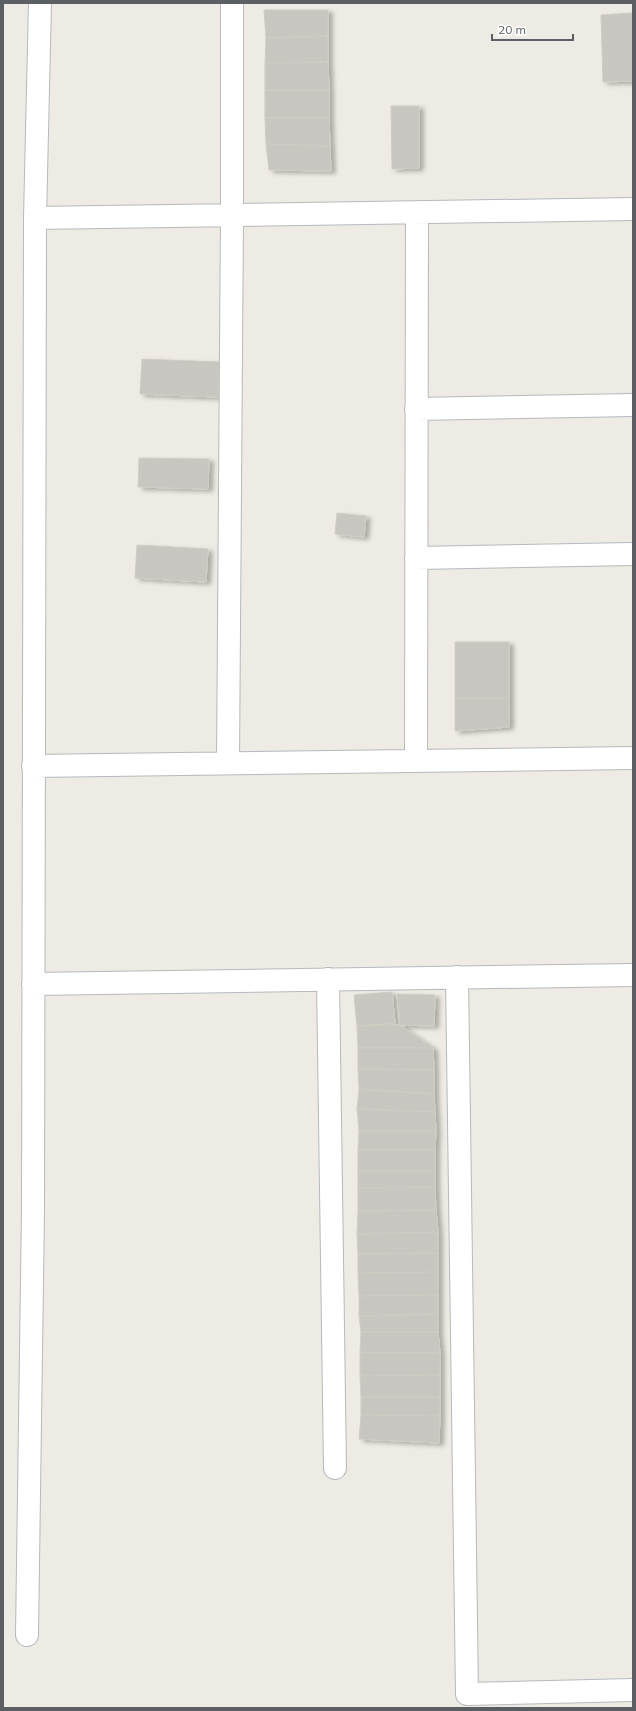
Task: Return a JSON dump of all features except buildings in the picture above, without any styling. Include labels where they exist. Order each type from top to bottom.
[{"type":"street","points":[[27,1635],[32,1210],[35,218],[40,3]]},
{"type":"street","points":[[228,764],[232,3]]},
{"type":"street","points":[[35,218],[633,209]]},
{"type":"street","points":[[416,761],[417,212]]},
{"type":"street","points":[[416,409],[633,405]]},
{"type":"street","points":[[416,558],[633,554]]},
{"type":"street","points":[[33,766],[633,758]]},
{"type":"street","points":[[33,984],[633,975]]},
{"type":"street","points":[[457,977],[467,1694],[633,1690]]},
{"type":"street","points":[[328,979],[335,1468]]}]
